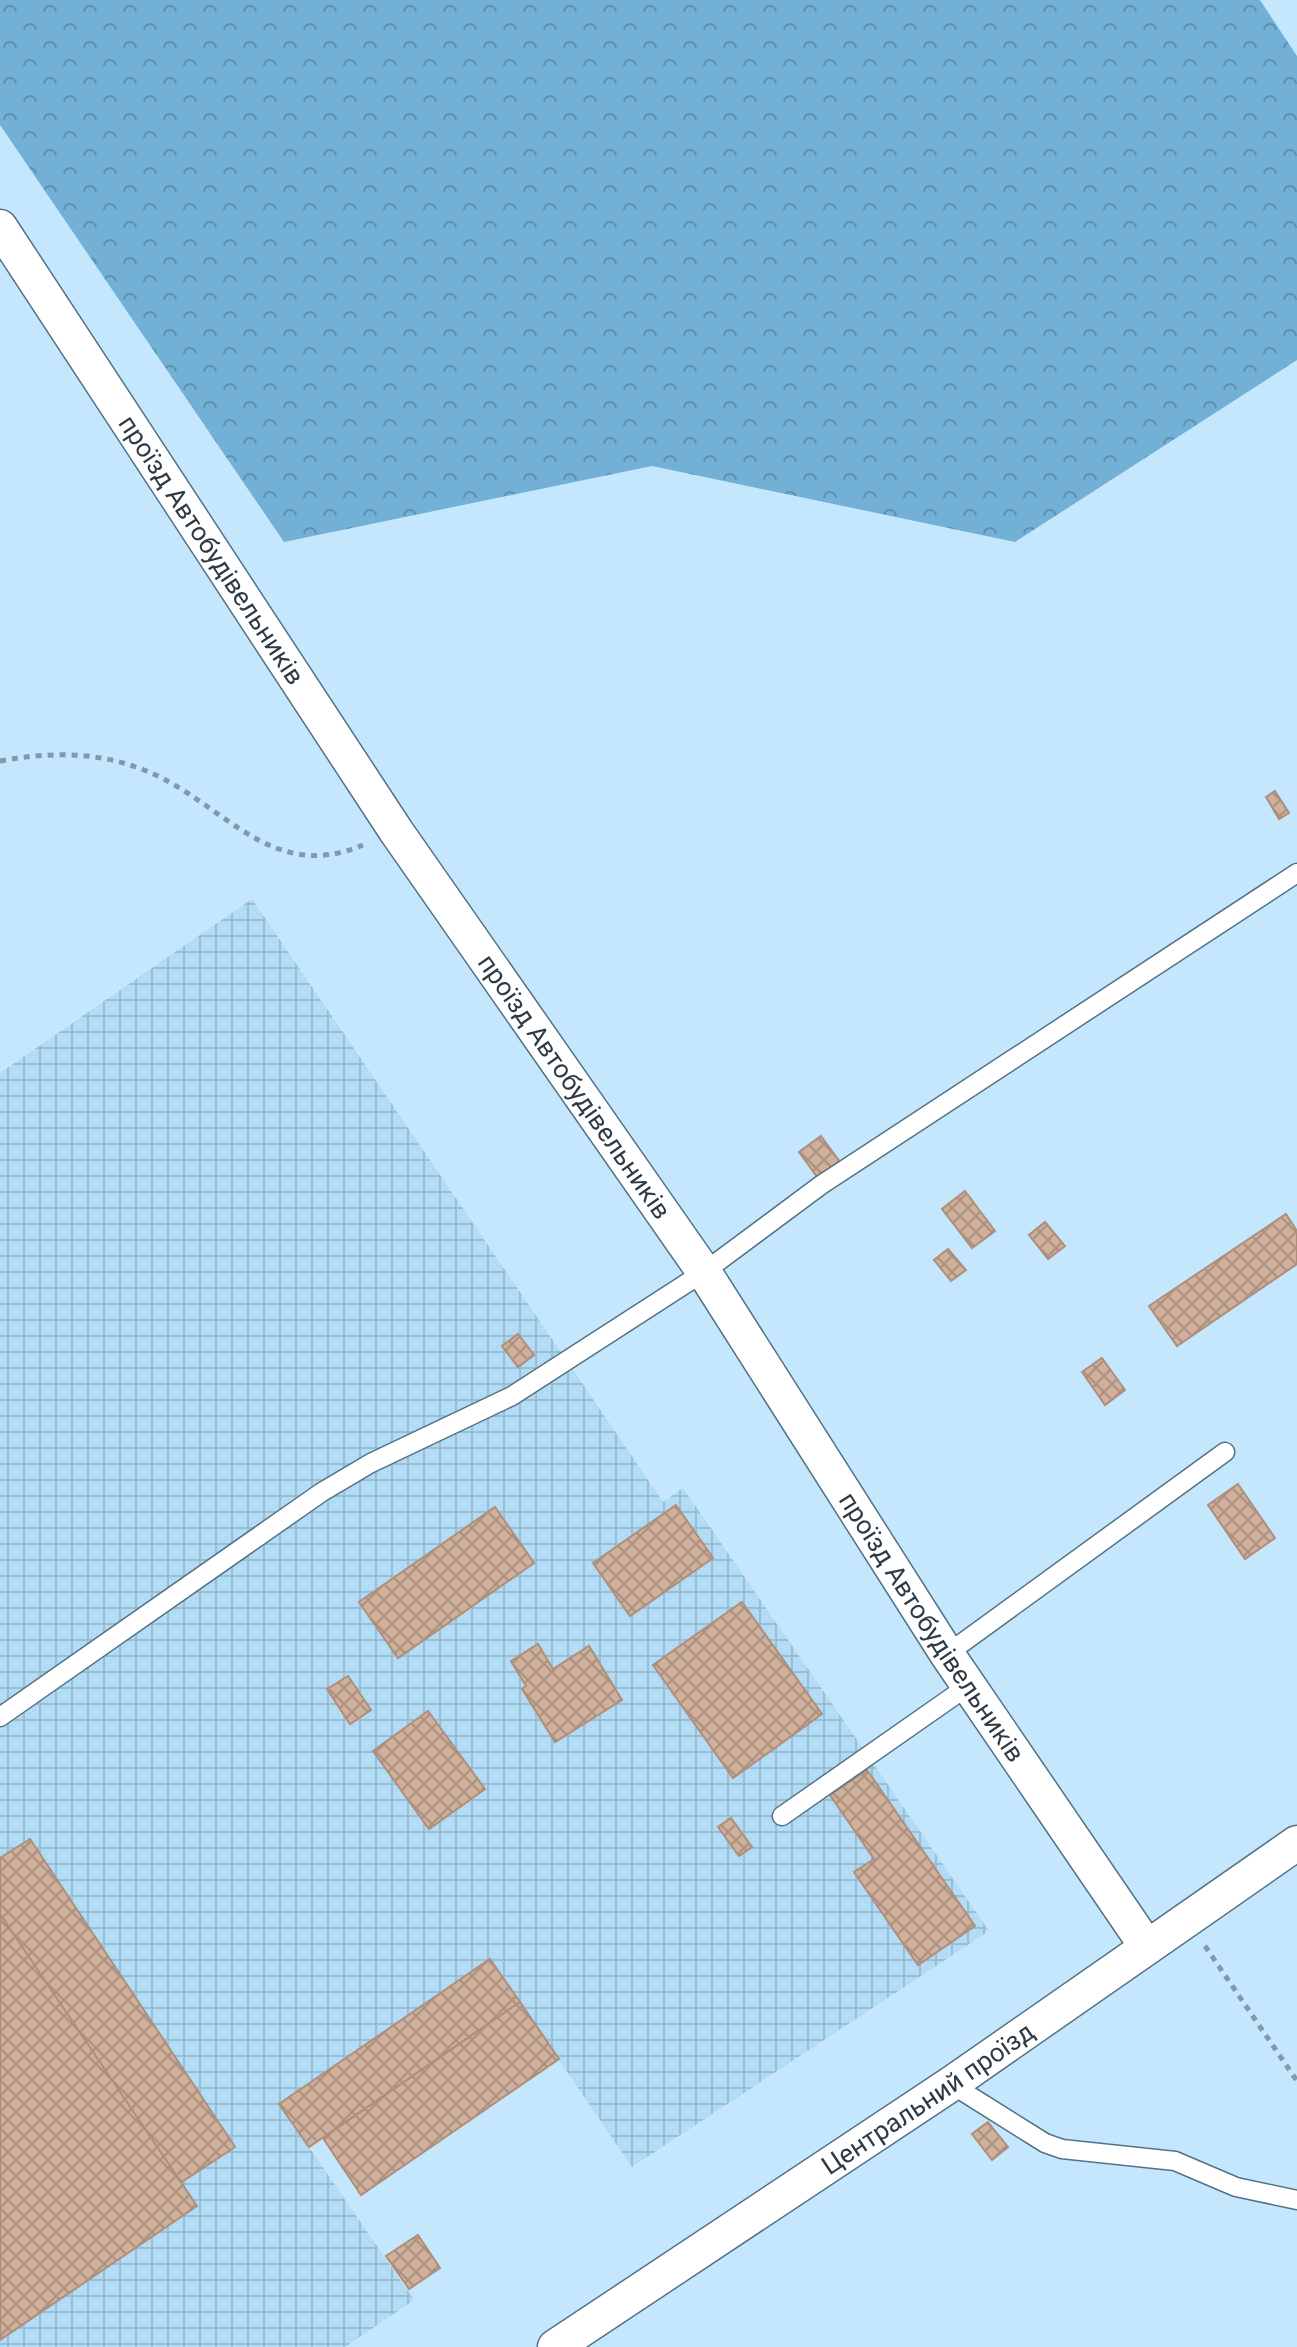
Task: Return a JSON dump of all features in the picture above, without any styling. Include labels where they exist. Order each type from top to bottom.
[{"type":"street","name":"проїзд Автобудівельників","points":[[0,227],[396,831],[704,1272],[968,1686],[1147,1947]]},
{"type":"street","name":"Центральний проїзд","points":[[555,2347],[951,2084],[1297,1843]]},
{"type":"lane","points":[[0,1717],[322,1492],[371,1463],[512,1396],[704,1272],[821,1185],[1297,873]]},
{"type":"lane","points":[[947,1654],[1225,1452]]},
{"type":"lane","points":[[782,1816],[968,1686]]},
{"type":"lane","points":[[951,2084],[1054,2146],[1080,2152],[1175,2161],[1236,2187],[1297,2200]]},
{"type":"path","points":[[0,761],[63,753],[144,770],[184,789],[274,850],[307,855],[347,852],[396,831]]},
{"type":"path","points":[[1187,1919],[1297,2081]]},
{"type":"shaded area","points":[[252,899],[663,1502],[683,1488],[989,1931],[632,2167],[559,2060],[361,2195],[322,2138],[309,2147],[414,2300],[345,2347],[0,2347],[0,1073]]},
{"type":"green space","points":[[0,0],[1260,0],[1297,56],[1297,360],[1015,542],[652,466],[284,542],[0,125]]},
{"type":"building","points":[[1275,791],[1289,813],[1279,819],[1266,797]]},
{"type":"building","points":[[821,1136],[840,1162],[818,1178],[799,1152]]},
{"type":"building","points":[[965,1191],[995,1231],[972,1248],[942,1209]]},
{"type":"building","points":[[1286,1214],[1297,1231],[1297,1264],[1177,1346],[1149,1306]]},
{"type":"building","points":[[1045,1222],[1065,1246],[1048,1259],[1029,1235]]},
{"type":"building","points":[[948,1249],[966,1270],[951,1281],[934,1260]]},
{"type":"building","points":[[518,1334],[534,1355],[518,1367],[502,1346]]},
{"type":"building","points":[[1102,1358],[1125,1390],[1105,1405],[1082,1372]]},
{"type":"building","points":[[1238,1484],[1275,1538],[1245,1559],[1208,1505]]},
{"type":"building","points":[[676,1505],[713,1558],[630,1616],[593,1563]]},
{"type":"building","points":[[495,1507],[534,1563],[398,1658],[359,1602]]},
{"type":"building","points":[[742,1602],[822,1714],[733,1778],[653,1665]]},
{"type":"building","points":[[538,1644],[553,1669],[589,1646],[622,1700],[555,1742],[522,1689],[526,1686],[511,1661]]},
{"type":"building","points":[[348,1676],[371,1710],[350,1724],[327,1689]]},
{"type":"building","points":[[428,1711],[485,1789],[429,1829],[373,1751]]},
{"type":"building","points":[[867,1770],[975,1926],[918,1965],[854,1872],[874,1859],[830,1795]]},
{"type":"building","points":[[731,1818],[752,1847],[739,1856],[718,1827]]},
{"type":"building","points":[[30,1839],[235,2147],[180,2183],[0,1914],[0,1858]]},
{"type":"building","points":[[0,1914],[197,2206],[0,2340]]},
{"type":"building","points":[[490,1959],[520,2002],[309,2147],[279,2104]]},
{"type":"building","points":[[520,2002],[559,2059],[361,2195],[323,2138]]},
{"type":"building","points":[[988,2122],[1008,2147],[992,2160],[972,2134]]},
{"type":"building","points":[[418,2235],[440,2268],[409,2289],[386,2256]]}]
